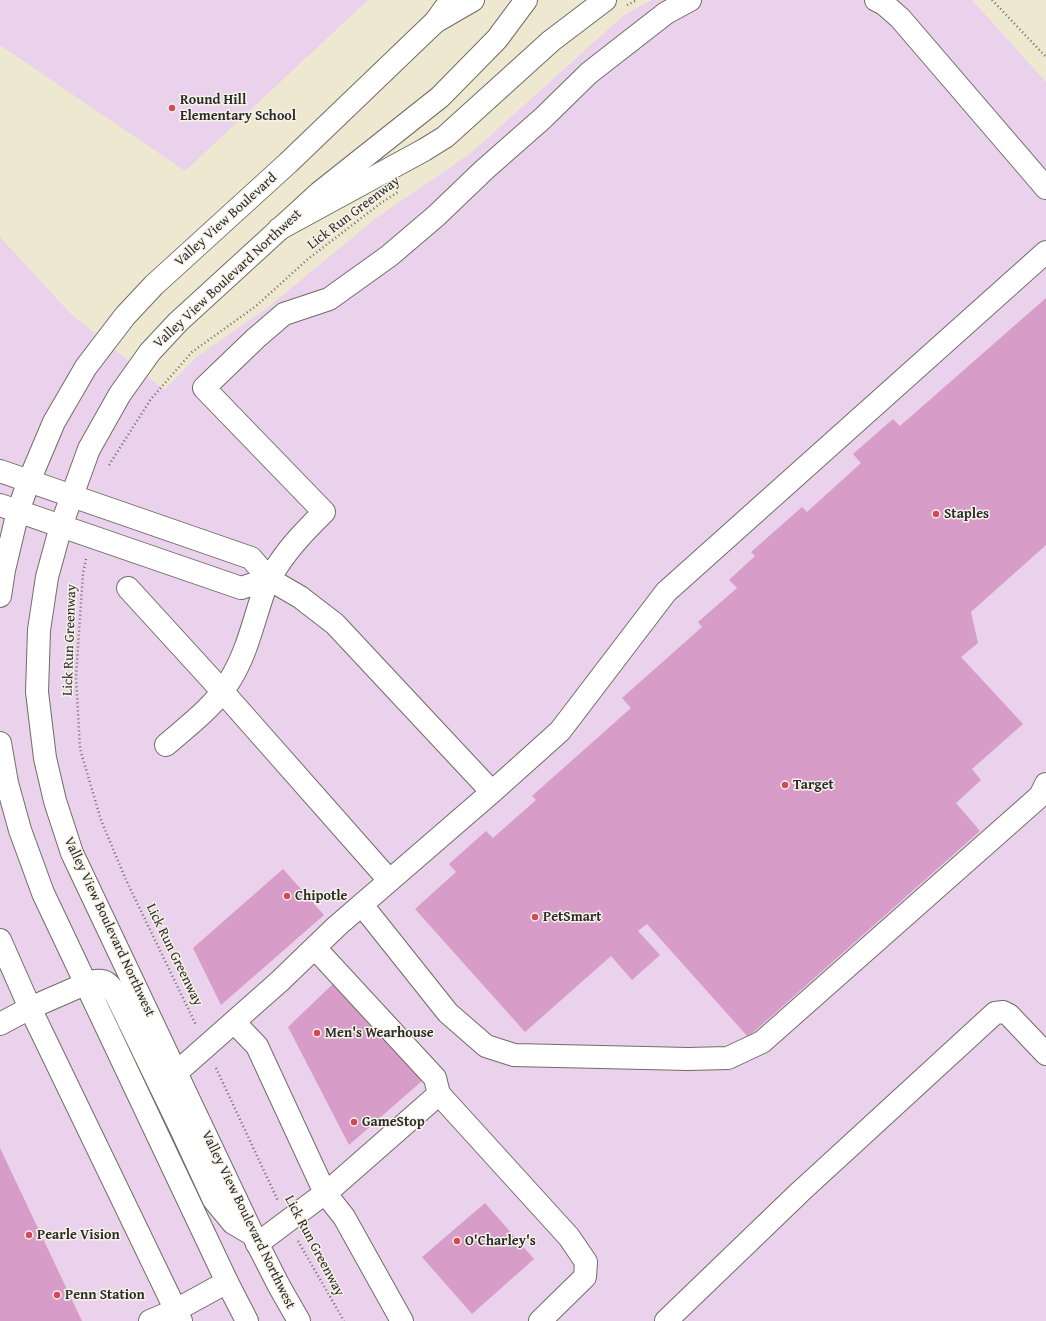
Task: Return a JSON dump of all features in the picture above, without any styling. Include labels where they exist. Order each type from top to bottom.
[{"type":"main road","points":[[435,22],[451,0]]},
{"type":"main road","name":"Valley View Boulevard","points":[[29,481],[54,422],[86,367],[125,316],[154,284],[288,164],[435,22],[473,0]]},
{"type":"main road","name":"Valley View Boulevard Northwest","points":[[299,1321],[255,1239],[72,853],[55,801],[47,765],[37,692],[39,630],[47,577],[71,496],[93,442],[120,394],[150,352],[178,322],[319,193],[440,97],[497,40],[526,0]]},
{"type":"main road","points":[[166,745],[211,705],[223,692],[242,655],[269,579],[297,540],[324,512],[204,388],[256,338],[284,314],[329,300],[389,256],[436,216],[484,170],[543,118],[589,73],[666,13],[690,0]]},
{"type":"main road","points":[[876,0],[884,4],[900,18],[1046,188]]},
{"type":"main road","points":[[279,229],[445,137],[551,41],[613,4]]},
{"type":"main road","points":[[176,1073],[280,981],[337,926],[560,731],[666,592],[1046,252]]},
{"type":"main road","points":[[0,471],[251,558],[269,579],[300,597],[335,624],[492,792]]},
{"type":"main road","points":[[0,596],[4,570],[9,508],[29,481]]},
{"type":"main road","points":[[9,508],[241,588],[269,579]]},
{"type":"main road","points":[[128,588],[223,692],[389,880]]},
{"type":"main road","points":[[0,743],[7,783],[20,830],[43,893],[227,1282],[247,1321]]},
{"type":"main road","points":[[362,905],[448,1013],[486,1046],[514,1055],[688,1059],[728,1058],[762,1042],[1040,796],[1046,784]]},
{"type":"main road","points":[[0,940],[30,1008],[178,1316]]},
{"type":"main road","points":[[315,948],[435,1078],[439,1094],[568,1237],[586,1262],[585,1277],[540,1321]]},
{"type":"main road","points":[[0,1024],[30,1008],[94,980],[106,982],[112,987],[214,1200],[232,1223],[255,1239],[288,1222],[325,1193],[439,1094]]},
{"type":"main road","points":[[666,1321],[800,1192],[995,1013],[1003,1012],[1009,1015],[1046,1054]]},
{"type":"main road","points":[[234,1022],[257,1046],[325,1193],[344,1217],[402,1321]]},
{"type":"main road","points":[[150,1321],[178,1316],[227,1282]]},
{"type":"main road","points":[[227,1282],[262,1321]]},
{"type":"path","points":[[613,4],[638,0]]},
{"type":"path","points":[[992,0],[1046,57]]},
{"type":"path","name":"Lick Run Greenway","points":[[108,466],[151,399],[192,352],[256,306],[308,260],[400,190]]},
{"type":"path","name":"Lick Run Greenway","points":[[83,573],[76,677],[80,748],[102,820],[126,880],[288,1222],[344,1321]]},
{"type":"shaded area","name":"Round Hill Elementary School","points":[[0,0],[368,0],[185,171],[0,45]]},
{"type":"shaded area","points":[[652,0],[972,0],[1046,82],[1046,1321],[0,1321],[0,237],[70,313],[164,390],[198,356],[267,308],[375,219],[471,153],[624,15]]},
{"type":"building","points":[[1046,298],[1046,545],[971,612],[978,643],[961,657],[1023,724],[972,769],[981,780],[956,803],[980,831],[748,1037],[647,924],[638,931],[660,955],[632,980],[611,956],[525,1032],[415,909],[456,872],[449,864],[486,831],[493,838],[536,800],[532,796],[631,708],[622,698],[702,627],[698,622],[737,588],[729,580],[755,556],[751,552],[802,507],[807,512],[861,463],[853,454],[893,419],[900,426]]},
{"type":"building","points":[[283,869],[324,915],[221,1005],[193,948]]},
{"type":"building","points":[[335,982],[423,1080],[349,1145],[288,1027]]},
{"type":"building","points":[[0,1148],[82,1321],[0,1321]]},
{"type":"building","points":[[485,1203],[534,1259],[472,1314],[422,1257]]},
{"type":"place","name":"Round Hill Elementary School","points":[[172,108]]},
{"type":"place","name":"Staples","points":[[936,514]]},
{"type":"place","name":"Target","points":[[785,785]]},
{"type":"place","name":"Chipotle","points":[[287,896]]},
{"type":"place","name":"PetSmart","points":[[535,917]]},
{"type":"place","name":"Men's Wearhouse","points":[[317,1033]]},
{"type":"place","name":"GameStop","points":[[354,1122]]},
{"type":"place","name":"Pearle Vision","points":[[29,1235]]},
{"type":"place","name":"O'Charley's","points":[[457,1241]]},
{"type":"place","name":"Penn Station","points":[[57,1295]]}]
